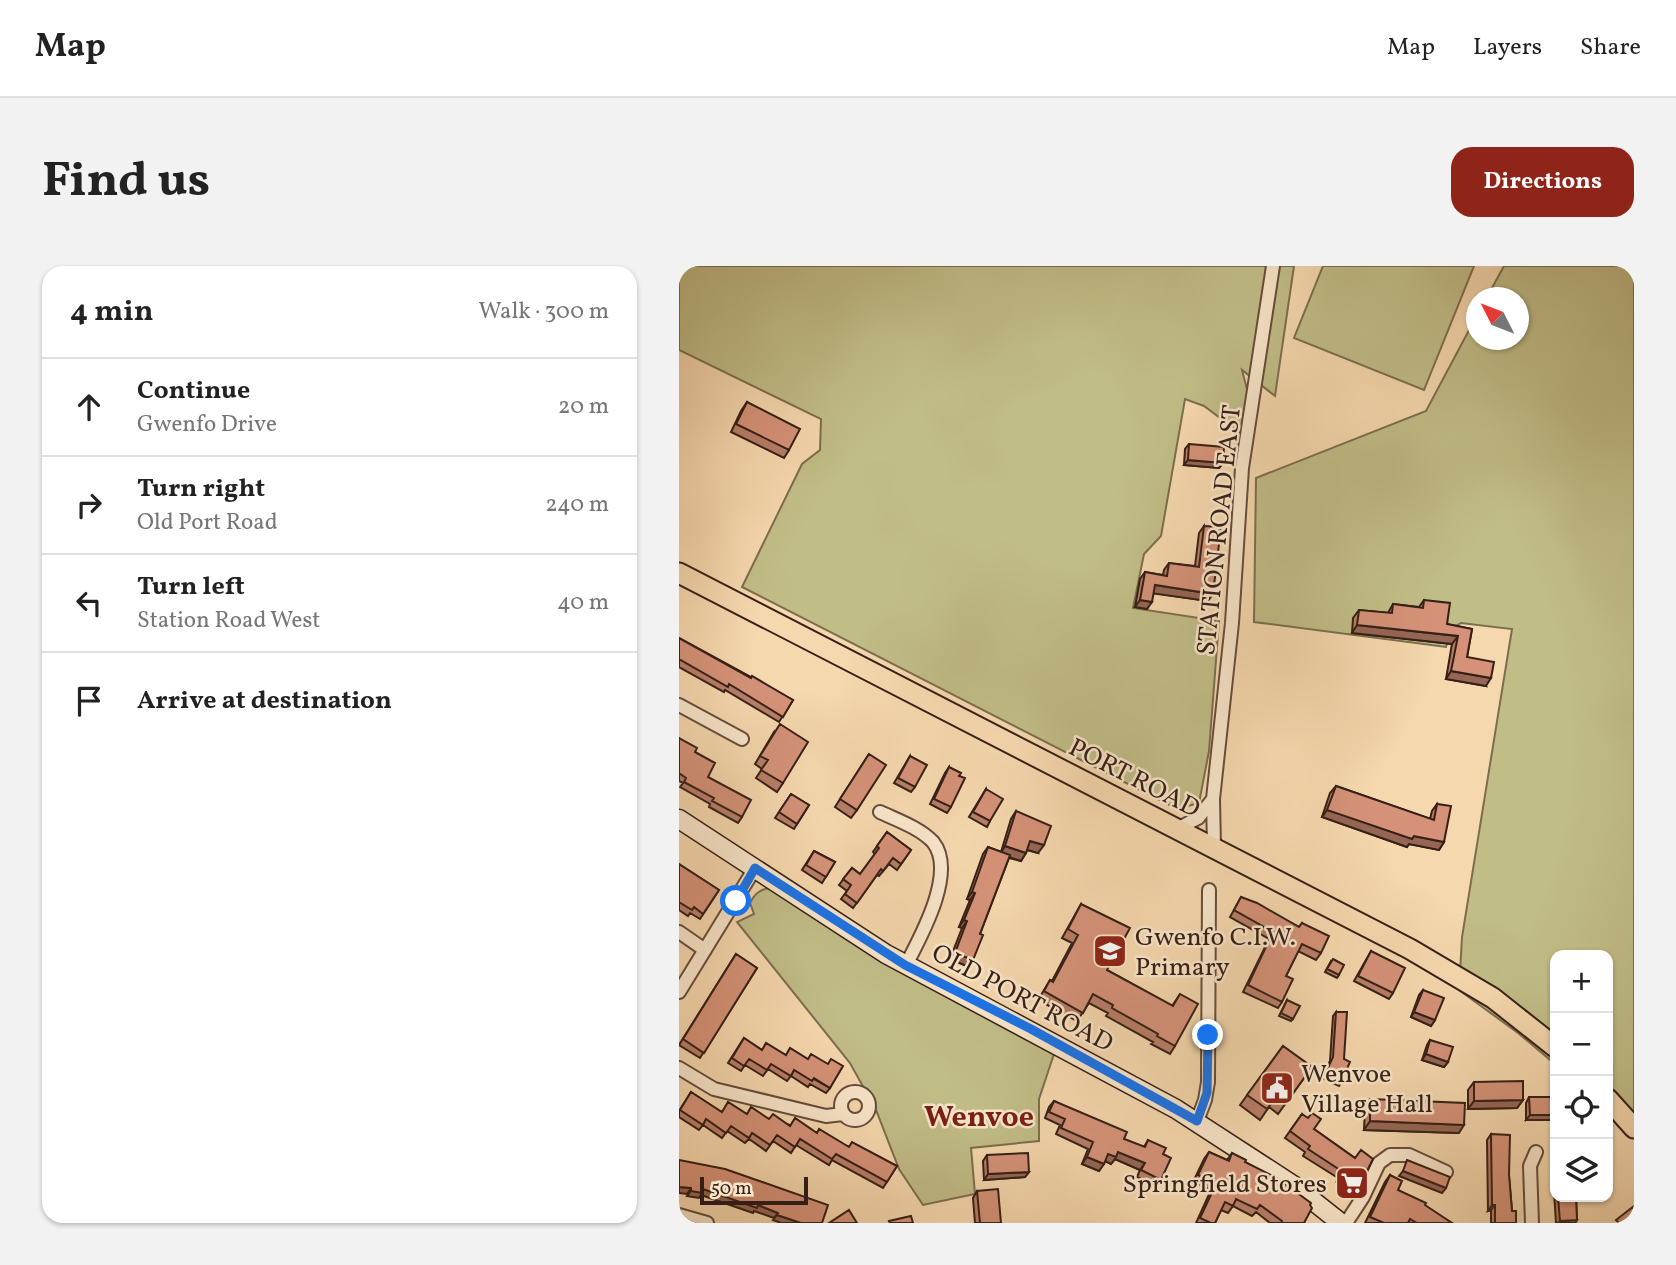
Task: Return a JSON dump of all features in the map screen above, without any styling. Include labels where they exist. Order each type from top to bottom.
[{"type":"main road","name":"PORT ROAD","points":[[679,573],[1458,976],[1515,1013],[1550,1043]]},
{"type":"main road","points":[[1613,1105],[1634,1128]]},
{"type":"street","name":"STATION ROAD EAST","points":[[1214,848],[1213,799],[1232,623],[1242,468],[1273,266]]},
{"type":"street","points":[[679,705],[742,739]]},
{"type":"street","points":[[1177,829],[1198,818],[1213,799]]},
{"type":"street","points":[[880,812],[910,826],[932,841],[939,852],[939,889],[921,935],[905,965]]},
{"type":"street","name":"OLD PORT ROAD","points":[[679,819],[905,965],[1031,1029],[1197,1121],[1293,1185],[1337,1222]]},
{"type":"street","points":[[679,992],[755,868]]},
{"type":"street","points":[[1197,1121],[1208,1082],[1209,890]]},
{"type":"street","points":[[679,932],[705,950]]},
{"type":"street","points":[[679,1069],[714,1089],[826,1116],[842,1114]]},
{"type":"street","points":[[1532,1223],[1530,1166],[1536,1152]]},
{"type":"street","points":[[1337,1222],[1363,1197],[1379,1163],[1391,1155],[1409,1155],[1446,1172]]},
{"type":"street","points":[[679,1215],[707,1223]]},
{"type":"shaded area","points":[[679,266],[1294,266],[1275,396],[1242,370],[1248,393],[1240,433],[1204,406],[1185,399],[1161,536],[1144,554],[1133,608],[1219,621],[1209,751],[1199,803],[1177,809],[742,587],[802,464],[820,450],[821,419],[679,350]]},
{"type":"shaded area","points":[[1323,266],[1474,266],[1424,390],[1294,338]]},
{"type":"shaded area","points":[[1504,266],[1634,266],[1634,1138],[1613,1114],[1613,950],[1550,950],[1550,1060],[1459,990],[1462,937],[1512,629],[1461,623],[1451,629],[1446,647],[1254,622],[1256,478],[1426,411],[1466,336],[1466,350],[1529,350],[1529,287],[1492,287]]},
{"type":"shaded area","points":[[769,888],[855,945],[1054,1054],[1039,1099],[1039,1141],[971,1148],[975,1194],[923,1205],[899,1169],[876,1110],[850,1063],[737,922],[754,914],[750,903],[758,892]]},
{"type":"building","points":[[747,402],[800,429],[789,450],[736,424]]},
{"type":"building","points":[[1189,444],[1224,447],[1223,463],[1188,460]]},
{"type":"building","points":[[1204,526],[1221,527],[1213,594],[1155,585],[1152,602],[1140,600],[1145,572],[1167,576],[1169,563],[1199,567]]},
{"type":"building","points":[[1424,600],[1450,603],[1447,624],[1472,629],[1467,657],[1494,662],[1491,678],[1451,671],[1458,636],[1357,625],[1359,610],[1392,613],[1393,604],[1423,608]]},
{"type":"building","points":[[679,638],[793,700],[783,717],[729,684],[728,687],[679,659]]},
{"type":"building","points":[[780,724],[808,742],[783,783],[761,770],[768,760],[760,756]]},
{"type":"building","points":[[679,738],[697,748],[695,752],[715,763],[708,777],[751,800],[742,817],[684,782],[686,778],[679,773]]},
{"type":"building","points":[[869,754],[886,765],[857,810],[840,799]]},
{"type":"building","points":[[910,756],[927,765],[915,787],[898,778]]},
{"type":"building","points":[[949,767],[965,778],[951,807],[934,799]]},
{"type":"building","points":[[1336,786],[1434,820],[1437,804],[1451,806],[1444,842],[1414,836],[1412,839],[1327,810]]},
{"type":"building","points":[[986,789],[1003,799],[990,821],[973,812]]},
{"type":"building","points":[[791,794],[809,805],[797,824],[779,812]]},
{"type":"building","points":[[1016,811],[1051,826],[1044,845],[1030,841],[1026,853],[1005,846]]},
{"type":"building","points":[[887,832],[911,850],[901,864],[893,858],[883,871],[881,869],[857,903],[845,894],[851,885],[843,879],[852,868],[860,874]]},
{"type":"building","points":[[988,847],[1010,855],[973,960],[955,953]]},
{"type":"building","points":[[814,851],[835,862],[826,877],[806,865]]},
{"type":"building","points":[[679,864],[719,890],[703,914],[694,907],[692,910],[679,902]]},
{"type":"building","points":[[1241,897],[1299,927],[1302,923],[1329,936],[1321,953],[1302,944],[1286,976],[1293,979],[1282,1002],[1248,985],[1273,932],[1234,910]]},
{"type":"building","points":[[1081,904],[1130,928],[1107,970],[1173,1006],[1180,994],[1198,1004],[1175,1046],[1093,994],[1083,1013],[1044,991],[1050,980],[1053,982],[1078,935],[1068,929]]},
{"type":"building","points":[[1371,951],[1405,968],[1393,993],[1358,976]]},
{"type":"building","points":[[736,954],[757,968],[704,1053],[683,1039]]},
{"type":"building","points":[[1333,959],[1344,965],[1339,975],[1327,969]]},
{"type":"building","points":[[1423,990],[1444,998],[1435,1020],[1414,1012]]},
{"type":"building","points":[[1287,1000],[1300,1006],[1293,1019],[1281,1013]]},
{"type":"building","points":[[1336,1012],[1347,1012],[1344,1059],[1350,1062],[1341,1082],[1325,1074],[1333,1057]]},
{"type":"building","points":[[744,1038],[762,1050],[766,1043],[786,1055],[790,1048],[808,1059],[811,1054],[828,1064],[831,1059],[843,1066],[830,1088],[794,1070],[791,1076],[771,1064],[767,1070],[749,1059],[744,1066],[732,1058]]},
{"type":"building","points":[[1430,1040],[1453,1047],[1448,1062],[1426,1054]]},
{"type":"building","name":"Wenvoe Village Hall","points":[[1283,1046],[1312,1067],[1286,1103],[1276,1097],[1267,1109],[1247,1095]]},
{"type":"building","points":[[1523,1081],[1523,1100],[1474,1101],[1474,1082]]},
{"type":"building","points":[[691,1092],[722,1112],[728,1102],[747,1114],[751,1107],[769,1119],[773,1114],[790,1126],[795,1118],[817,1133],[819,1129],[849,1147],[852,1142],[897,1166],[887,1182],[836,1154],[832,1159],[800,1139],[795,1147],[777,1135],[770,1145],[752,1133],[749,1138],[731,1126],[726,1133],[706,1119],[703,1125],[680,1110]]},
{"type":"building","points":[[1529,1097],[1550,1097],[1550,1115],[1530,1115]]},
{"type":"building","points":[[1370,1099],[1465,1103],[1464,1125],[1370,1121]]},
{"type":"building","points":[[1054,1101],[1127,1132],[1124,1139],[1145,1147],[1148,1140],[1166,1148],[1163,1154],[1171,1158],[1161,1180],[1141,1170],[1145,1163],[1118,1152],[1116,1157],[1108,1154],[1104,1164],[1087,1157],[1093,1142],[1061,1128],[1065,1119],[1049,1112]]},
{"type":"building","points":[[1312,1113],[1321,1119],[1314,1129],[1355,1158],[1361,1150],[1373,1159],[1359,1187],[1341,1175],[1343,1172],[1308,1149],[1310,1146],[1290,1131],[1302,1114],[1308,1118]]},
{"type":"building","points":[[1491,1134],[1510,1135],[1509,1175],[1512,1211],[1516,1211],[1516,1223],[1495,1223],[1495,1205],[1492,1205]]},
{"type":"building","points":[[1209,1152],[1229,1161],[1232,1153],[1246,1160],[1245,1162],[1277,1178],[1311,1203],[1312,1208],[1304,1223],[1281,1223],[1282,1221],[1260,1205],[1257,1209],[1236,1199],[1233,1206],[1225,1202],[1215,1223],[1200,1218],[1216,1184],[1198,1175]]},
{"type":"building","points":[[1028,1153],[1029,1172],[988,1174],[987,1155]]},
{"type":"building","points":[[679,1160],[725,1169],[828,1205],[822,1223],[801,1223],[758,1205],[757,1208],[703,1189],[702,1193],[679,1187]]},
{"type":"building","points":[[1407,1160],[1450,1177],[1446,1188],[1403,1171]]},
{"type":"building","points":[[1390,1175],[1402,1181],[1398,1190],[1426,1203],[1425,1205],[1452,1223],[1417,1223],[1410,1219],[1408,1223],[1384,1223],[1370,1217]]},
{"type":"building","points":[[998,1189],[1001,1223],[980,1223],[977,1191]]},
{"type":"building","points":[[1558,1202],[1576,1202],[1577,1220],[1560,1221]]},
{"type":"building","points":[[1634,1206],[1634,1223],[1619,1223],[1616,1220]]},
{"type":"building","points":[[849,1210],[857,1223],[829,1223]]},
{"type":"building","points":[[911,1216],[913,1223],[889,1221]]},
{"type":"place","name":"Gwenfo C.I.W. Primary","points":[[1110,951]]},
{"type":"place","name":"Wenvoe Village Hall","points":[[1277,1088]]},
{"type":"place","name":"Springfield Stores","points":[[1352,1183]]},
{"type":"district","name":"Wenvoe","points":[[979,1116]]},
{"type":"route","points":[[736,901],[755,868],[905,965],[1031,1029],[1197,1121],[1207,1093],[1208,1035]]}]
